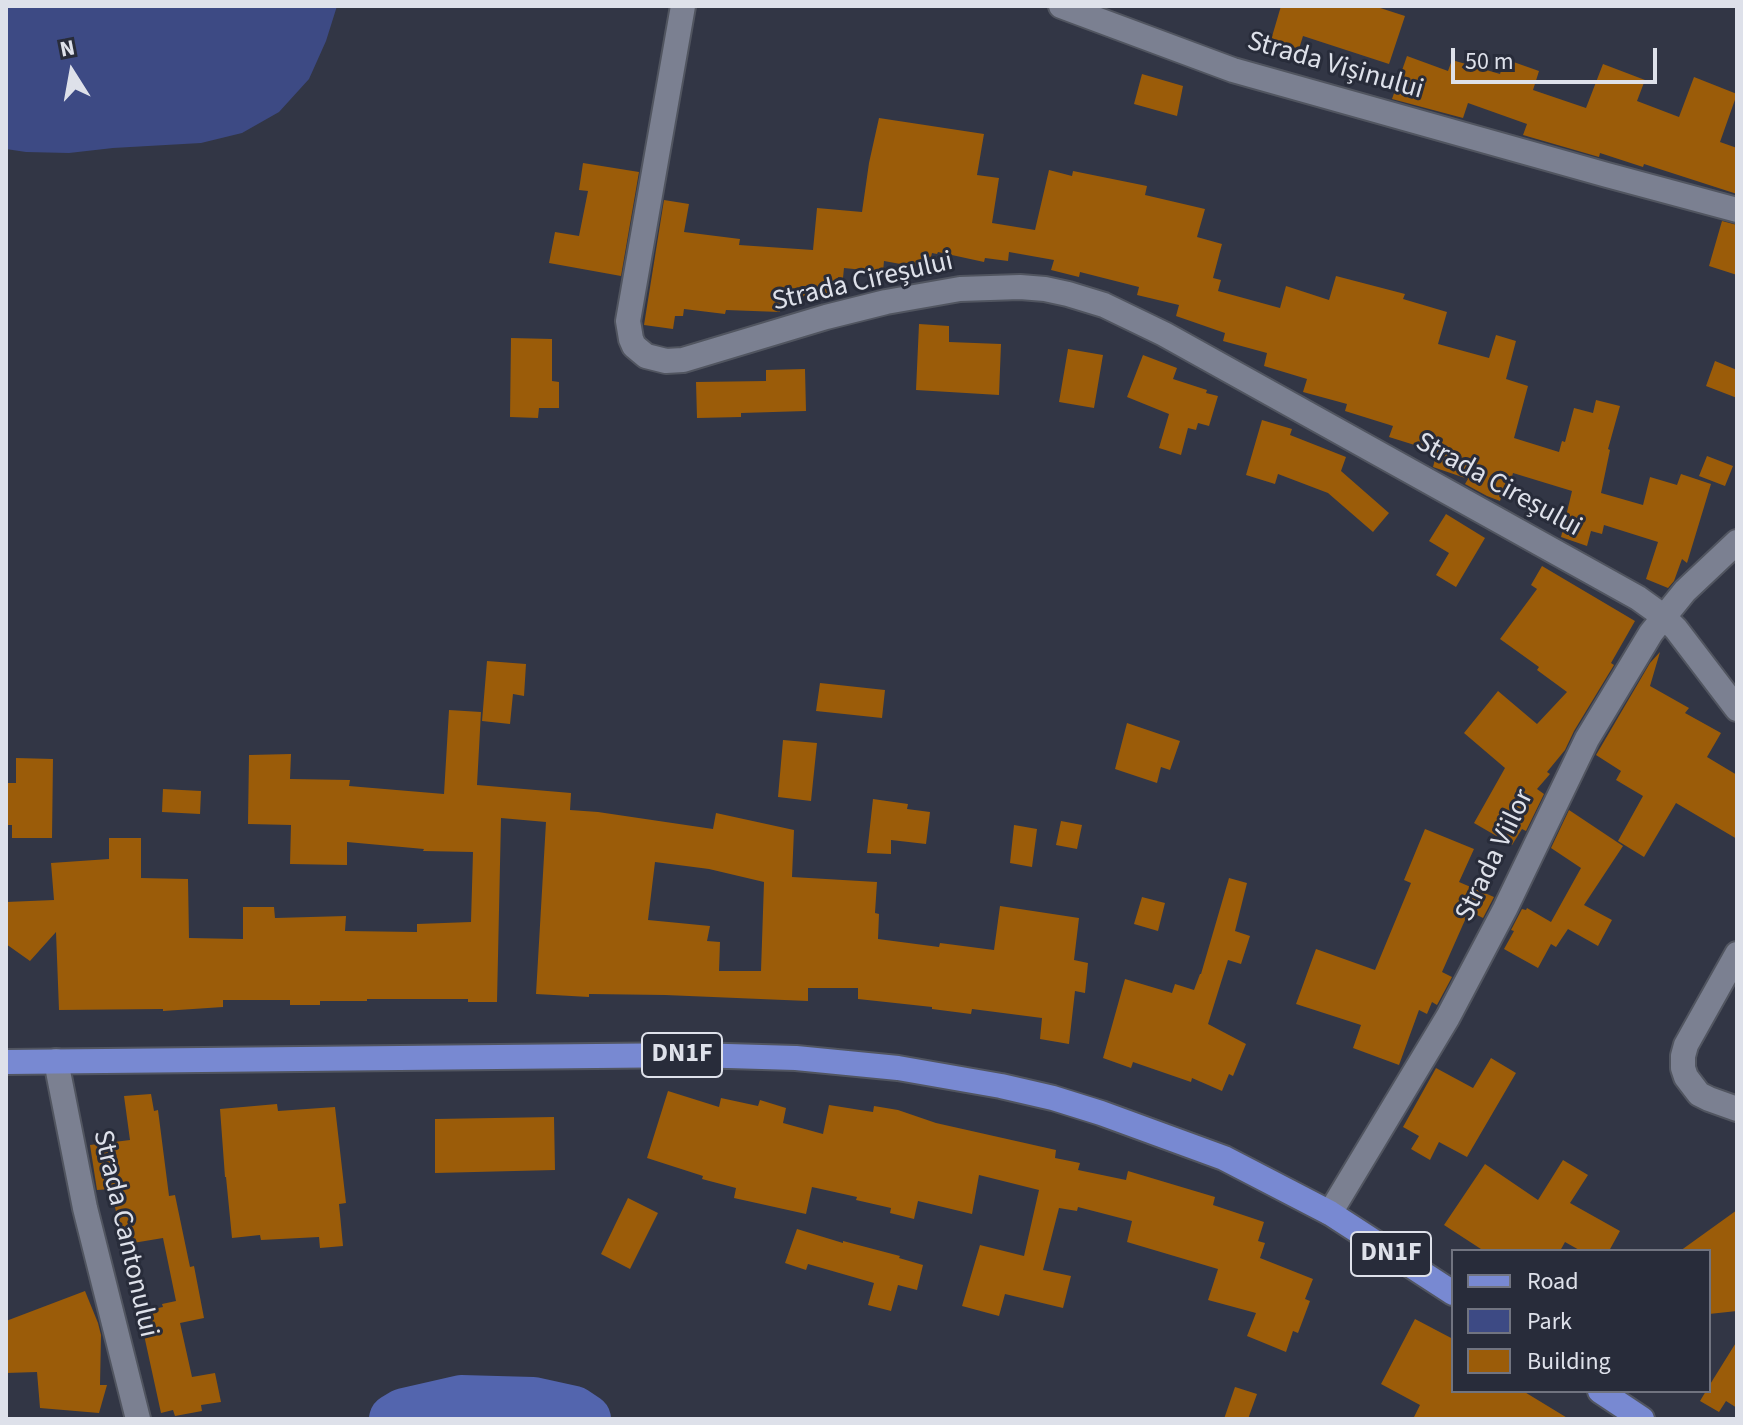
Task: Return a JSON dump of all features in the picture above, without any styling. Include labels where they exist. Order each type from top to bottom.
[{"type":"main road","name":"DN1F","points":[[6,1062],[694,1055],[796,1058],[898,1068],[1053,1098],[1224,1158],[1330,1213],[1451,1292]]},
{"type":"main road","points":[[1603,1393],[1642,1419]]},
{"type":"street","name":"Strada Cireșului","points":[[683,6],[628,321],[634,346],[646,356],[666,361],[683,360],[826,317],[886,302],[960,289],[1020,287],[1068,294],[1104,305],[1164,334],[1638,598],[1676,629],[1737,709]]},
{"type":"street","name":"Strada Vișinului","points":[[1061,6],[1233,70],[1737,210]]},
{"type":"street","name":"Strada Viilor","points":[[1330,1213],[1448,1017],[1505,909],[1587,739],[1663,616],[1737,542]]},
{"type":"street","points":[[1737,954],[1686,1045],[1683,1068],[1699,1094],[1737,1109]]},
{"type":"street","name":"Strada Cantonului","points":[[56,1061],[85,1208],[138,1419]]},
{"type":"green space","points":[[6,6],[337,6],[309,79],[279,112],[242,133],[201,143],[69,153],[6,149]]},
{"type":"building","points":[[1281,6],[1374,6],[1405,16],[1389,64],[1303,36],[1299,49],[1271,40]]},
{"type":"building","points":[[1407,56],[1448,71],[1452,60],[1500,74],[1505,59],[1539,71],[1533,90],[1586,108],[1603,64],[1645,80],[1637,101],[1679,117],[1694,77],[1737,94],[1720,142],[1737,148],[1737,194],[1644,164],[1643,167],[1600,153],[1599,157],[1523,135],[1527,124],[1468,103],[1463,118],[1392,99]]},
{"type":"building","points":[[1142,74],[1183,86],[1177,116],[1134,104]]},
{"type":"building","points":[[879,118],[984,134],[977,175],[999,178],[992,223],[1035,230],[1049,170],[1072,176],[1073,171],[1147,186],[1145,195],[1205,209],[1197,237],[1222,244],[1213,278],[1221,280],[1218,291],[1280,308],[1286,286],[1329,300],[1336,276],[1405,294],[1403,299],[1447,312],[1438,344],[1489,358],[1496,335],[1516,341],[1506,379],[1528,386],[1514,438],[1559,452],[1562,441],[1565,442],[1574,408],[1593,413],[1596,400],[1620,406],[1608,449],[1601,493],[1643,505],[1650,477],[1677,485],[1681,474],[1711,484],[1687,563],[1682,559],[1668,588],[1646,579],[1658,542],[1604,525],[1602,534],[1591,531],[1587,546],[1561,537],[1572,491],[1513,473],[1511,480],[1507,478],[1500,501],[1487,496],[1465,484],[1468,479],[1433,467],[1437,452],[1389,437],[1393,426],[1345,411],[1347,404],[1303,392],[1307,379],[1264,366],[1267,353],[1223,341],[1225,333],[1176,316],[1179,305],[1137,295],[1139,287],[1080,272],[1079,277],[1051,270],[1054,260],[1009,252],[1008,261],[985,258],[984,262],[938,252],[932,253],[928,269],[884,261],[883,272],[844,268],[843,278],[838,277],[836,298],[781,295],[780,312],[726,310],[725,314],[684,309],[683,316],[675,316],[673,329],[644,325],[664,200],[689,204],[684,232],[740,239],[739,245],[813,250],[817,208],[862,212]]},
{"type":"building","points":[[583,163],[639,172],[621,276],[549,263],[555,232],[579,236],[588,191],[579,190]]},
{"type":"building","points":[[1722,221],[1737,225],[1737,275],[1709,266]]},
{"type":"building","points":[[919,324],[949,326],[949,342],[1001,344],[999,395],[916,390]]},
{"type":"building","points":[[511,338],[552,339],[552,381],[559,382],[559,408],[539,408],[538,418],[510,417]]},
{"type":"building","points":[[1068,349],[1103,355],[1094,408],[1059,402]]},
{"type":"building","points":[[1143,355],[1177,368],[1173,379],[1218,396],[1209,426],[1198,423],[1196,430],[1188,428],[1181,455],[1159,448],[1169,414],[1127,397]]},
{"type":"building","points":[[1715,361],[1737,370],[1737,398],[1706,386]]},
{"type":"building","points":[[805,369],[806,411],[697,418],[696,382],[766,381],[766,370]]},
{"type":"building","points":[[1262,420],[1292,429],[1290,435],[1346,457],[1341,471],[1389,513],[1373,532],[1328,493],[1278,474],[1275,484],[1246,475]]},
{"type":"building","points":[[1707,456],[1733,466],[1725,486],[1699,476]]},
{"type":"building","points":[[1446,514],[1485,538],[1456,587],[1436,575],[1449,553],[1429,541]]},
{"type":"building","points":[[1542,566],[1635,621],[1611,663],[1614,665],[1565,750],[1537,789],[1544,794],[1526,831],[1522,829],[1512,845],[1474,823],[1505,768],[1464,733],[1498,691],[1537,724],[1567,692],[1500,639],[1537,589],[1531,585]]},
{"type":"building","points":[[1660,652],[1650,686],[1689,708],[1685,713],[1721,733],[1707,757],[1737,775],[1737,839],[1676,803],[1644,857],[1618,841],[1643,796],[1616,780],[1621,771],[1596,755],[1650,663]]},
{"type":"building","points":[[487,661],[526,664],[524,696],[513,694],[510,724],[482,721]]},
{"type":"building","points":[[820,683],[885,690],[882,718],[816,711]]},
{"type":"building","points":[[449,710],[481,712],[477,785],[571,793],[570,810],[713,829],[716,813],[794,830],[792,877],[877,882],[875,913],[879,914],[878,939],[994,950],[1000,906],[1079,918],[1074,960],[1088,963],[1085,993],[1075,991],[1069,1044],[1040,1039],[1042,1018],[972,1009],[971,1014],[858,999],[858,988],[808,988],[808,1001],[536,994],[546,822],[501,818],[497,1002],[367,999],[290,1005],[290,1000],[223,1000],[223,1007],[163,1011],[59,1010],[56,932],[30,961],[6,944],[6,902],[54,900],[51,863],[109,859],[109,838],[141,838],[141,878],[188,879],[189,938],[243,939],[243,907],[274,907],[275,918],[346,916],[345,931],[417,932],[417,924],[471,922],[473,852],[423,851],[347,842],[347,865],[290,864],[291,825],[248,824],[249,755],[291,754],[290,779],[350,780],[349,786],[444,794]],"holes":[[[655,862],[709,869],[764,882],[761,971],[719,971],[720,942],[707,941],[710,926],[648,920]]]},
{"type":"building","points":[[1127,723],[1180,741],[1170,770],[1161,767],[1157,783],[1115,769]]},
{"type":"building","points":[[783,740],[817,743],[811,801],[778,797]]},
{"type":"building","points":[[16,758],[53,759],[52,838],[12,838],[12,825],[6,825],[6,783],[16,783]]},
{"type":"building","points":[[163,789],[201,791],[200,814],[162,812]]},
{"type":"building","points":[[873,799],[908,804],[907,809],[930,812],[926,844],[891,840],[891,854],[867,853]]},
{"type":"building","points":[[1569,810],[1623,846],[1584,905],[1612,920],[1598,946],[1568,929],[1556,947],[1551,944],[1538,968],[1504,949],[1522,909],[1527,908],[1551,922],[1581,868],[1551,848]]},
{"type":"building","points":[[1061,821],[1082,825],[1077,849],[1056,845]]},
{"type":"building","points":[[1014,825],[1037,829],[1032,867],[1010,863]]},
{"type":"building","points":[[1425,829],[1474,849],[1459,882],[1494,897],[1483,918],[1469,911],[1442,972],[1452,977],[1437,1005],[1432,1002],[1427,1014],[1419,1010],[1399,1065],[1353,1048],[1361,1025],[1296,1004],[1316,949],[1375,970],[1411,883],[1404,880]]},
{"type":"building","points":[[1229,878],[1247,883],[1235,931],[1250,936],[1241,964],[1228,960],[1208,1024],[1246,1044],[1233,1076],[1229,1074],[1222,1091],[1192,1078],[1191,1082],[1133,1062],[1131,1068],[1103,1058],[1125,979],[1172,993],[1175,984],[1194,990]]},
{"type":"building","points":[[1142,897],[1165,903],[1158,931],[1134,924]]},
{"type":"building","points":[[1491,1058],[1516,1073],[1467,1157],[1439,1142],[1430,1160],[1411,1149],[1419,1136],[1403,1127],[1436,1068],[1473,1088]]},
{"type":"building","points":[[668,1091],[719,1107],[721,1098],[758,1106],[760,1100],[786,1108],[783,1123],[823,1134],[829,1105],[873,1112],[874,1106],[898,1110],[936,1123],[1056,1150],[1055,1158],[1080,1163],[1078,1170],[1126,1180],[1128,1171],[1215,1197],[1213,1205],[1264,1222],[1258,1241],[1265,1243],[1260,1258],[1313,1279],[1305,1299],[1310,1301],[1298,1333],[1293,1331],[1286,1352],[1247,1336],[1256,1313],[1208,1300],[1218,1269],[1127,1242],[1132,1221],[1078,1207],[1077,1211],[1059,1208],[1043,1270],[1071,1276],[1063,1308],[1005,1294],[999,1316],[962,1306],[980,1245],[1024,1256],[1039,1190],[979,1175],[972,1214],[918,1201],[914,1219],[890,1213],[891,1208],[856,1200],[857,1197],[812,1187],[806,1214],[734,1198],[736,1188],[647,1158]]},
{"type":"building","points":[[151,1094],[154,1111],[158,1110],[169,1196],[175,1195],[204,1318],[180,1323],[192,1377],[215,1373],[221,1402],[201,1405],[202,1411],[175,1416],[173,1410],[161,1413],[139,1312],[176,1301],[163,1238],[127,1244],[126,1238],[122,1239],[111,1189],[97,1190],[90,1145],[130,1140],[124,1096]]},
{"type":"building","points":[[277,1104],[278,1111],[335,1107],[346,1203],[339,1204],[343,1246],[320,1248],[319,1237],[261,1240],[260,1235],[232,1238],[220,1109]]},
{"type":"building","points":[[554,1117],[555,1170],[435,1173],[435,1119]]},
{"type":"building","points":[[1563,1160],[1588,1175],[1570,1203],[1620,1231],[1610,1249],[1577,1249],[1565,1242],[1561,1249],[1481,1249],[1444,1225],[1485,1164],[1538,1200]]},
{"type":"building","points":[[628,1198],[658,1213],[630,1269],[601,1254]]},
{"type":"building","points":[[1737,1210],[1737,1311],[1711,1314],[1711,1249],[1683,1249]]},
{"type":"building","points":[[797,1229],[923,1265],[917,1290],[898,1285],[891,1311],[868,1305],[874,1283],[808,1264],[806,1270],[785,1263]]},
{"type":"building","points":[[85,1291],[101,1335],[100,1385],[107,1385],[99,1413],[40,1408],[37,1372],[6,1373],[6,1321]]},
{"type":"building","points":[[1415,1319],[1451,1338],[1451,1393],[1526,1393],[1569,1419],[1413,1419],[1420,1405],[1381,1384]]},
{"type":"building","points":[[1737,1341],[1737,1408],[1726,1401],[1719,1412],[1700,1401],[1705,1393],[1711,1393],[1711,1383]]},
{"type":"building","points":[[1235,1387],[1257,1394],[1248,1419],[1224,1419]]},
{"type":"waterway","points":[[394,1419],[404,1413],[461,1400],[533,1402],[574,1411],[586,1419]]}]
